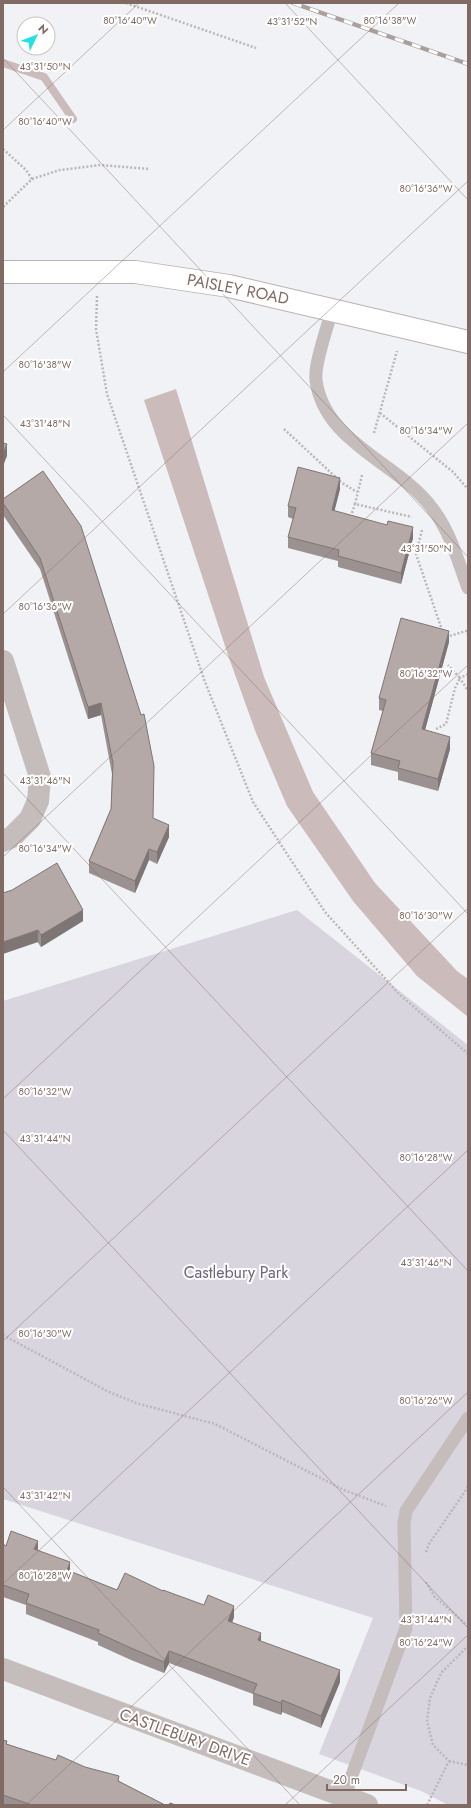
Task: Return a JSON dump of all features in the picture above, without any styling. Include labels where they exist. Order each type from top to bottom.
[{"type":"main road","name":"PAISLEY ROAD","points":[[3,272],[135,272],[229,286],[468,342]]},
{"type":"street","points":[[3,661],[40,777],[38,800],[30,819],[12,837],[3,841]]},
{"type":"street","name":"CASTLEBURY DRIVE","points":[[3,1669],[367,1805]]},
{"type":"lane","points":[[332,309],[317,366],[316,379],[320,396],[331,419],[368,454],[406,482],[432,507],[446,530],[468,588]]},
{"type":"lane","points":[[344,1797],[406,1628],[404,1523],[406,1511],[468,1418]]},
{"type":"path","points":[[126,3],[256,48]]},
{"type":"path","points":[[3,149],[26,170],[32,179]]},
{"type":"path","points":[[3,207],[15,193],[32,179],[60,170],[100,165],[150,169]]},
{"type":"path","points":[[98,272],[96,329],[107,394],[205,682],[253,802],[325,912],[399,994],[468,1054]]},
{"type":"path","points":[[352,513],[403,328]]},
{"type":"path","points":[[380,414],[453,472],[468,489]]},
{"type":"path","points":[[284,429],[342,483],[357,492]]},
{"type":"path","points":[[355,504],[425,520]]},
{"type":"path","points":[[436,513],[425,520],[416,554],[445,638],[467,630],[468,635]]},
{"type":"path","points":[[448,665],[460,678],[468,691]]},
{"type":"path","points":[[436,729],[446,724],[455,688],[460,678],[468,674]]},
{"type":"path","points":[[3,1335],[107,1391],[136,1403],[215,1424],[344,1490],[376,1504],[406,1511]]},
{"type":"path","points":[[425,1557],[429,1544],[468,1487]]},
{"type":"path","points":[[425,1580],[434,1596],[468,1626]]},
{"type":"path","points":[[468,1646],[440,1673],[430,1698],[428,1721],[433,1745],[449,1761],[468,1765]]},
{"type":"path","points":[[427,1805],[449,1761]]},
{"type":"green space","name":"Castlebury Park","points":[[297,910],[468,1045],[468,1805],[448,1805],[421,1791],[319,1754],[373,1618],[3,1499],[3,1001]]},
{"type":"shaded area","points":[[176,389],[264,677],[313,792],[375,883],[457,971],[468,979],[468,1017],[417,976],[353,901],[287,806],[256,733],[229,658],[144,400]]},
{"type":"building","points":[[3,443],[7,444],[3,454]]},
{"type":"building","points":[[298,467],[340,478],[332,510],[387,525],[388,521],[413,527],[401,573],[338,556],[339,550],[288,537],[296,508],[288,506]]},
{"type":"building","points":[[43,471],[81,526],[141,715],[144,714],[154,766],[153,818],[169,825],[157,852],[149,849],[135,881],[89,861],[111,809],[113,763],[101,703],[88,707],[40,558],[3,503],[3,499]]},
{"type":"building","points":[[401,618],[449,631],[422,729],[450,737],[438,779],[398,768],[400,761],[371,753],[386,700],[379,698]]},
{"type":"building","points":[[57,863],[83,910],[41,935],[38,930],[3,942],[3,893],[12,890]]},
{"type":"building","points":[[11,1531],[38,1541],[34,1549],[70,1562],[67,1570],[117,1590],[125,1573],[163,1591],[204,1605],[208,1595],[234,1606],[228,1621],[261,1633],[258,1640],[340,1670],[321,1716],[282,1700],[281,1703],[253,1693],[257,1684],[169,1651],[164,1662],[98,1633],[99,1630],[26,1603],[29,1594],[3,1585],[3,1544],[6,1546]]},
{"type":"building","points":[[3,1740],[7,1741],[6,1744],[56,1760],[58,1755],[85,1767],[119,1776],[118,1781],[165,1805],[32,1805],[3,1795]]},
{"type":"waterway","points":[[3,63],[44,77],[73,119]]},
{"type":"railway","points":[[293,3],[468,64]]}]
